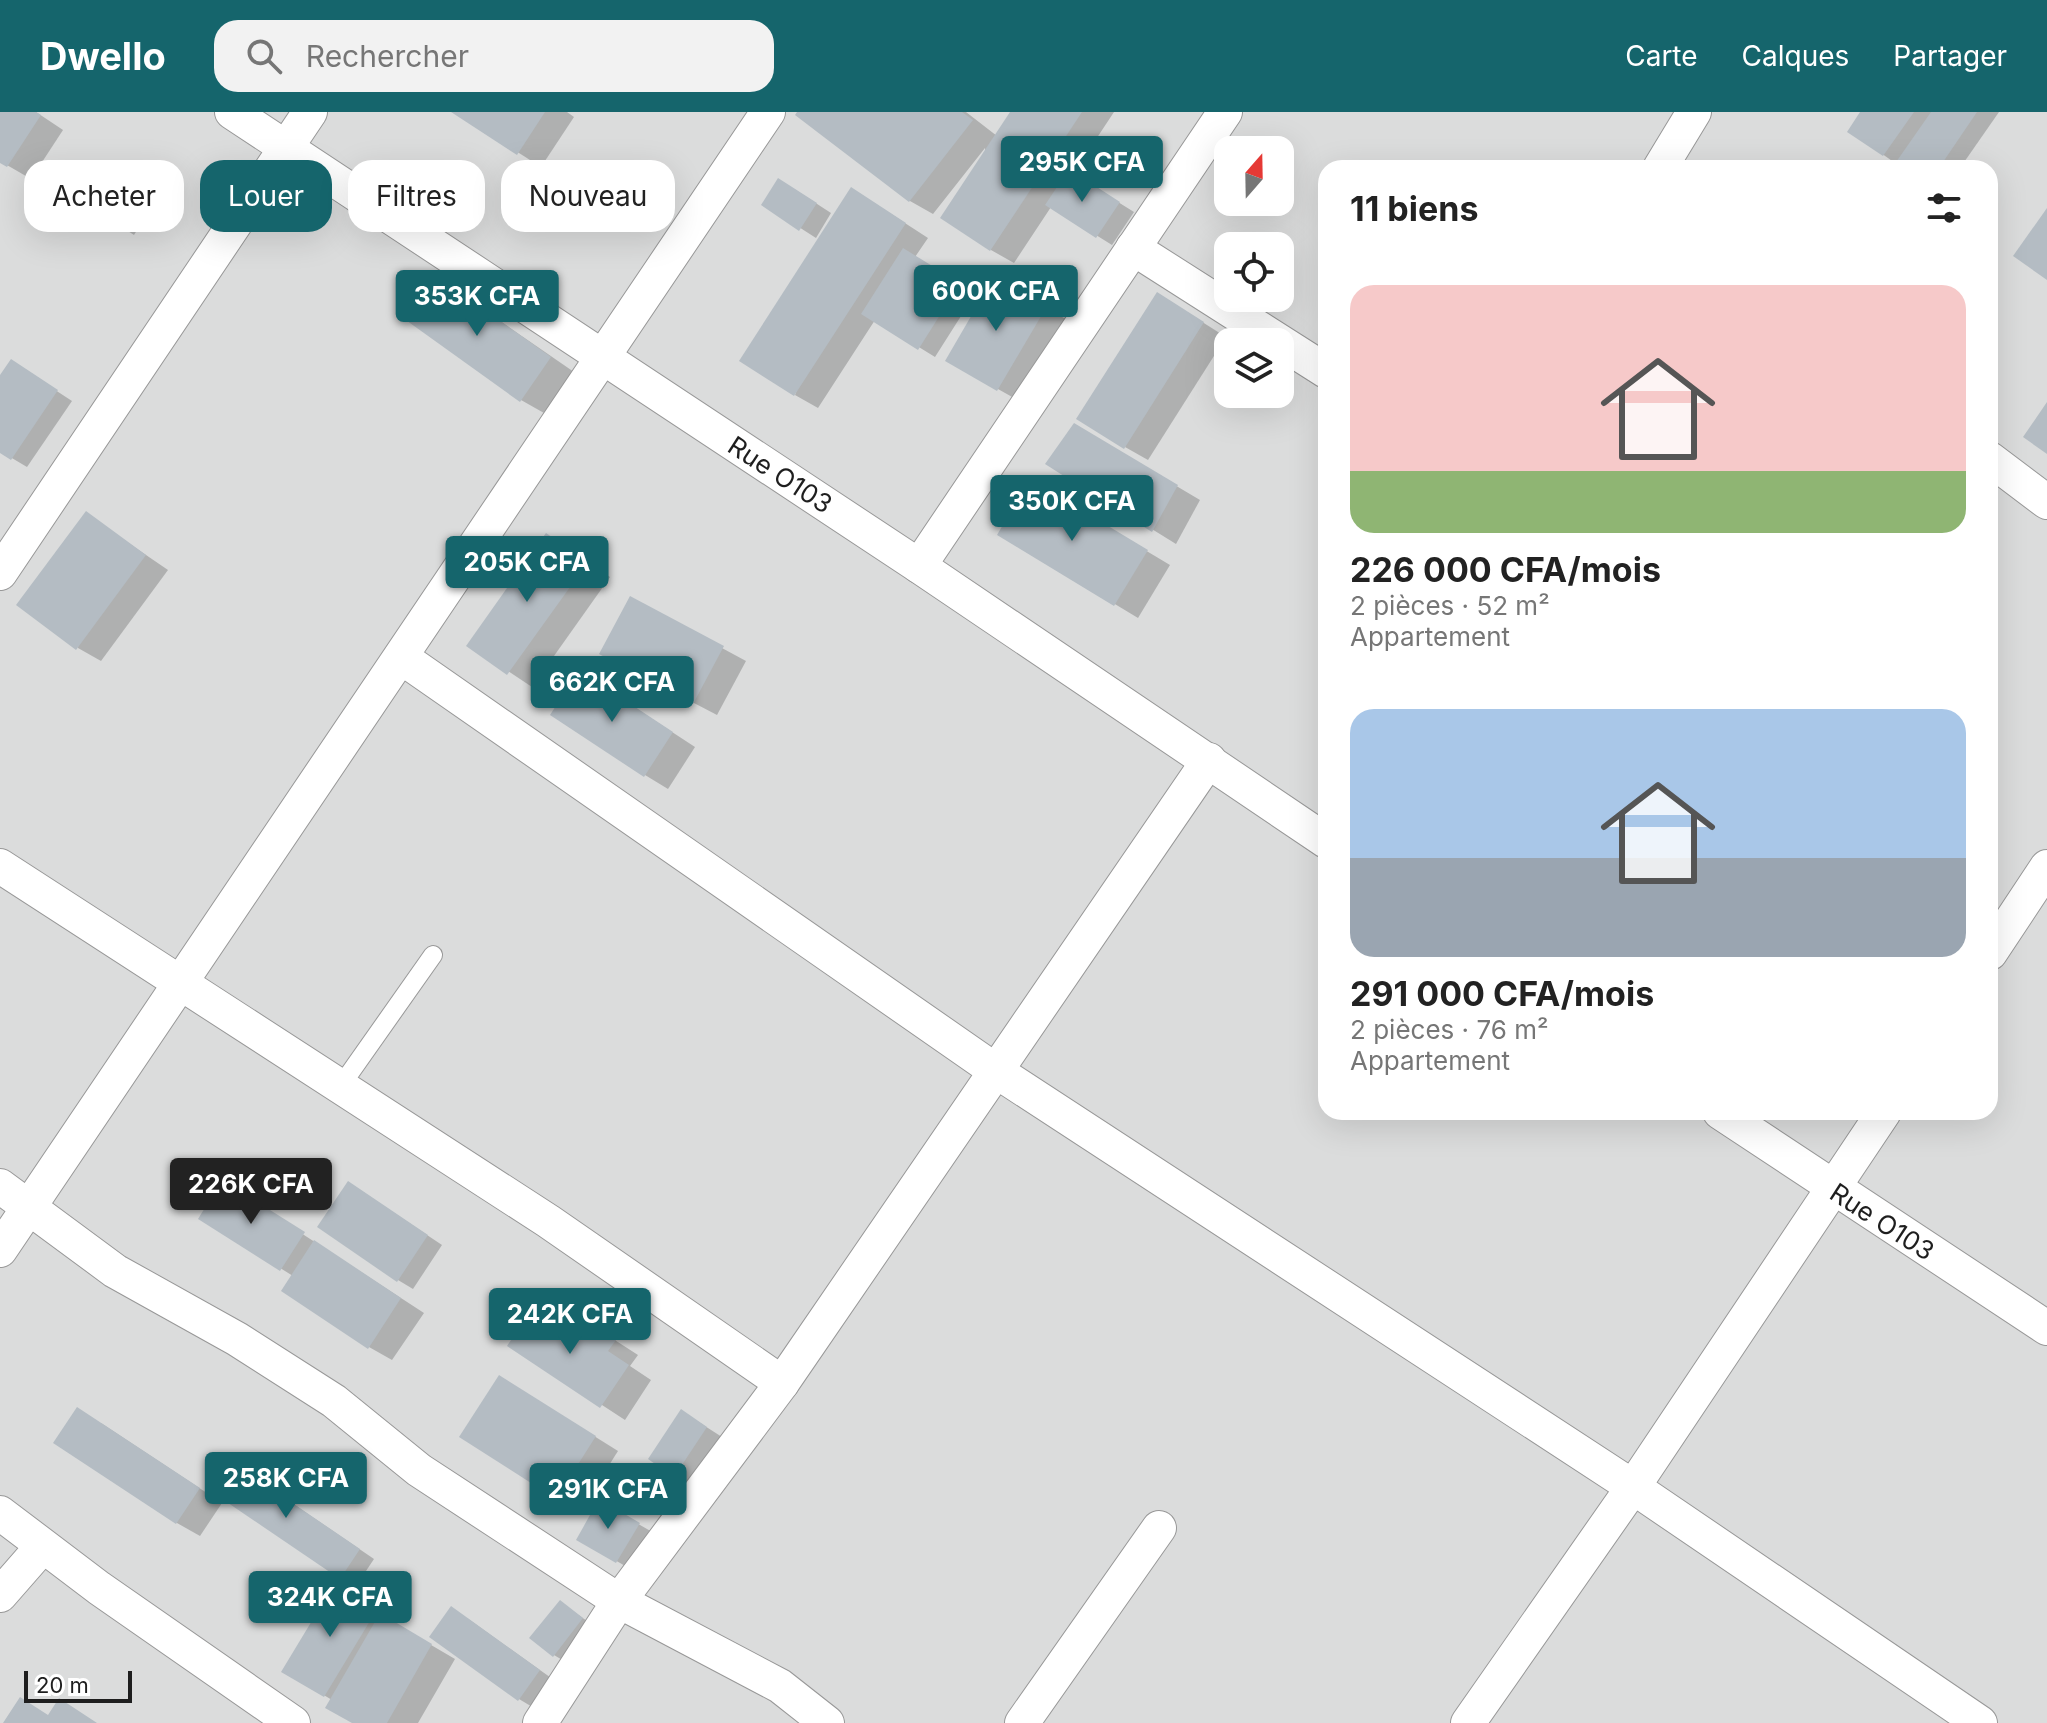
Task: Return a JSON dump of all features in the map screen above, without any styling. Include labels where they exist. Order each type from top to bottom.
[{"type":"street","name":"Rue O103","points":[[232,112],[919,566],[1318,835]]},
{"type":"street","points":[[0,573],[310,112]]},
{"type":"street","points":[[0,1250],[768,112]]},
{"type":"street","points":[[919,566],[1225,112]]},
{"type":"street","points":[[1665,160],[1694,112]]},
{"type":"street","points":[[1133,248],[1318,366]]},
{"type":"street","points":[[1998,465],[2047,502]]},
{"type":"street","points":[[401,657],[996,1071],[1633,1487],[1980,1723]]},
{"type":"street","points":[[540,1723],[619,1601],[782,1383],[1209,760]]},
{"type":"street","points":[[0,866],[561,1230],[782,1383]]},
{"type":"street","points":[[1998,942],[2045,875]]},
{"type":"street","name":"Rue O103","points":[[1731,1120],[1832,1190],[2047,1328]]},
{"type":"street","points":[[1468,1723],[1633,1487],[1879,1120]]},
{"type":"street","points":[[0,1186],[115,1271],[237,1339],[334,1401],[419,1470],[619,1601],[780,1686],[827,1723]]},
{"type":"street","points":[[0,1513],[42,1547],[293,1723]]},
{"type":"street","points":[[1022,1723],[1159,1528]]},
{"type":"street","points":[[0,1595],[42,1547]]},
{"type":"lane","points":[[340,1087],[433,955]]},
{"type":"shaded area","points":[[0,112],[2047,112],[2047,1723],[0,1723]]},
{"type":"building","points":[[0,112],[36,112],[41,115],[7,167],[0,163]]},
{"type":"building","points":[[451,112],[545,112],[517,155]]},
{"type":"building","points":[[797,112],[962,112],[973,120],[909,202],[795,115]]},
{"type":"building","points":[[1010,112],[1082,112],[990,251],[940,218]]},
{"type":"building","points":[[1860,112],[1914,112],[1883,156],[1847,132]]},
{"type":"building","points":[[1931,112],[1977,112],[1944,160],[1897,160]]},
{"type":"building","points":[[1069,169],[1120,202],[1096,238],[1045,205]]},
{"type":"building","points":[[778,178],[817,203],[799,231],[761,205]]},
{"type":"building","points":[[851,187],[906,223],[794,396],[739,361]]},
{"type":"building","points":[[2047,208],[2047,280],[2013,256]]},
{"type":"building","points":[[903,248],[960,283],[918,350],[861,314]]},
{"type":"building","points":[[434,274],[551,357],[520,402],[403,318]]},
{"type":"building","points":[[995,275],[1047,306],[997,391],[945,361]]},
{"type":"building","points":[[1157,292],[1204,322],[1124,449],[1076,419]]},
{"type":"building","points":[[11,359],[58,390],[11,460],[0,453],[0,375]]},
{"type":"building","points":[[2047,402],[2047,454],[2023,437]]},
{"type":"building","points":[[1074,423],[1178,485],[1152,532],[1045,464]]},
{"type":"building","points":[[1030,479],[1148,550],[1114,606],[997,535]]},
{"type":"building","points":[[86,511],[146,555],[76,650],[16,605]]},
{"type":"building","points":[[546,533],[588,562],[507,675],[466,646]]},
{"type":"building","points":[[630,596],[724,646],[693,704],[599,654]]},
{"type":"building","points":[[579,670],[673,732],[644,777],[550,715]]},
{"type":"building","points":[[222,1180],[305,1232],[280,1271],[198,1219]]},
{"type":"building","points":[[348,1181],[428,1235],[397,1282],[317,1227]]},
{"type":"building","points":[[314,1240],[401,1298],[368,1349],[281,1291]]},
{"type":"building","points":[[534,1306],[582,1338],[592,1324],[616,1340],[608,1351],[629,1365],[600,1408],[507,1346]]},
{"type":"building","points":[[499,1375],[596,1436],[556,1499],[459,1437]]},
{"type":"building","points":[[77,1407],[200,1488],[176,1524],[53,1443]]},
{"type":"building","points":[[681,1409],[707,1427],[674,1477],[648,1459]]},
{"type":"building","points":[[232,1462],[360,1549],[340,1579],[212,1492]]},
{"type":"building","points":[[599,1499],[640,1523],[616,1563],[576,1540]]},
{"type":"building","points":[[336,1581],[379,1606],[324,1697],[281,1672]]},
{"type":"building","points":[[560,1600],[583,1618],[553,1657],[529,1638]]},
{"type":"building","points":[[451,1606],[540,1670],[518,1701],[429,1637]]},
{"type":"building","points":[[380,1613],[432,1644],[387,1723],[352,1723],[325,1708]]},
{"type":"building","points":[[20,1697],[48,1715],[59,1698],[97,1723],[3,1723]]}]
